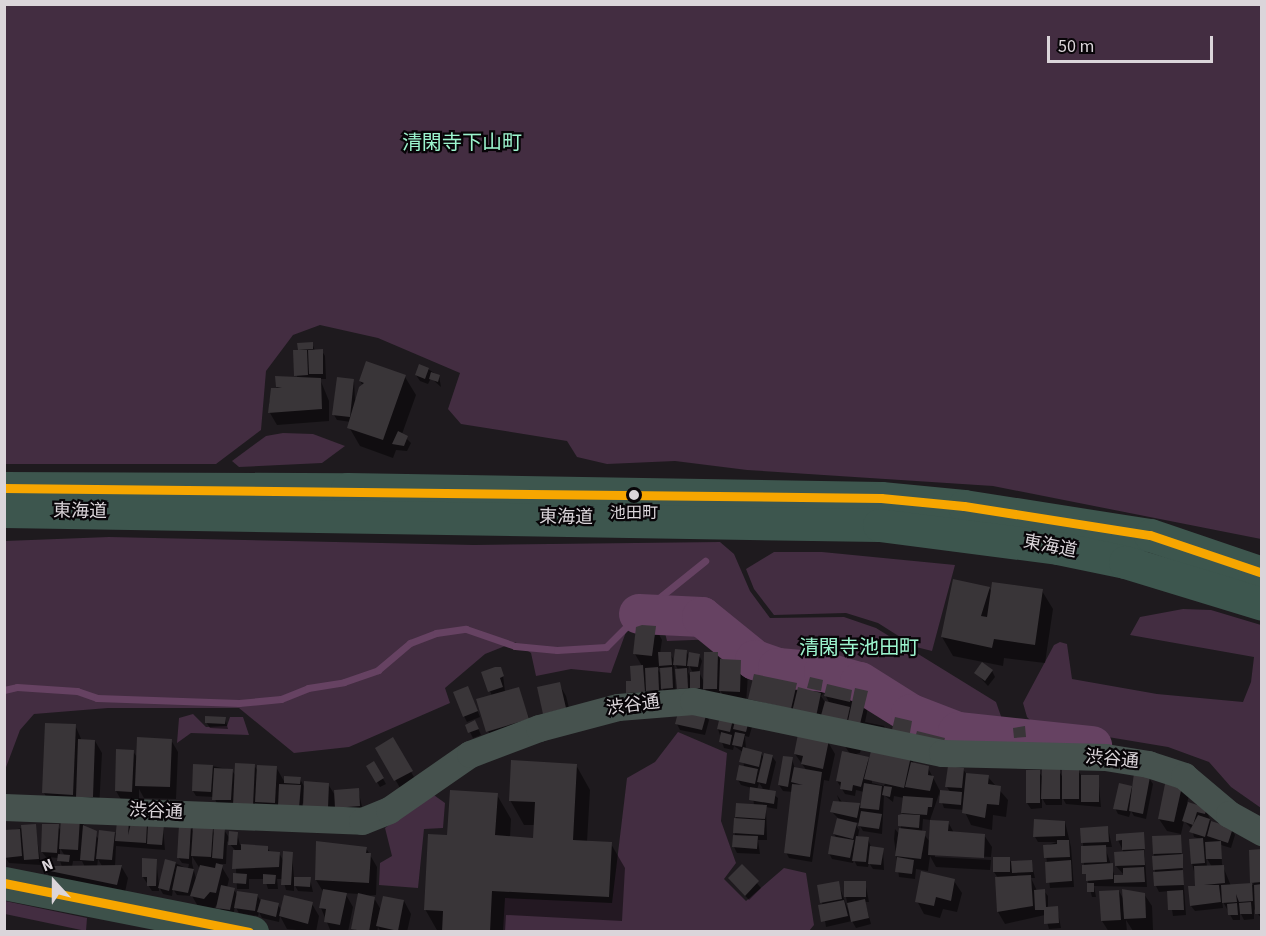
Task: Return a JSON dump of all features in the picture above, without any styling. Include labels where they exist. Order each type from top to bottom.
[{"type":"highway","name":"東海道","points":[[4,488],[347,489],[881,498],[964,506],[1150,536],[1262,573]]},
{"type":"highway","name":"東海道","points":[[4,511],[879,525],[1059,548],[1125,562],[1262,604]]},
{"type":"main road","points":[[4,883],[252,932]]},
{"type":"street","name":"渋谷通","points":[[4,807],[362,821],[389,810],[470,754],[538,728],[618,707],[693,701],[942,753],[1106,757],[1148,764],[1184,776],[1229,814],[1262,832]]},
{"type":"shaded area","points":[[5,4],[1261,5],[1261,539],[993,486],[747,470],[675,461],[607,464],[577,457],[567,441],[461,424],[448,409],[460,373],[378,338],[320,325],[293,335],[266,371],[261,430],[216,464],[5,464]]},
{"type":"shaded area","points":[[283,433],[313,434],[345,446],[322,463],[239,467],[232,461],[266,436]]},
{"type":"shaded area","points":[[109,537],[474,545],[720,542],[734,554],[750,591],[770,618],[844,617],[876,628],[996,702],[1003,722],[1001,736],[905,709],[872,683],[831,669],[785,662],[719,639],[667,641],[661,617],[630,621],[611,673],[571,669],[536,676],[531,653],[515,642],[485,654],[445,688],[450,703],[349,747],[294,753],[239,708],[108,708],[34,714],[20,730],[5,770],[5,541]]},
{"type":"shaded area","points":[[774,552],[822,552],[955,565],[932,651],[916,647],[878,623],[846,613],[774,615],[754,589],[746,569]]},
{"type":"shaded area","points":[[1183,609],[1211,610],[1261,625],[1261,808],[1231,787],[1209,762],[1168,747],[1102,736],[1044,734],[1027,717],[1023,703],[1054,645],[1060,642],[1067,644],[1072,679],[1157,694],[1243,702],[1251,682],[1254,657],[1130,635],[1140,617]]},
{"type":"shaded area","points":[[193,714],[206,727],[227,726],[230,717],[243,717],[249,735],[191,733],[177,743],[179,718]]},
{"type":"shaded area","points":[[678,732],[727,753],[721,821],[736,863],[724,879],[746,901],[784,868],[806,873],[814,925],[809,931],[503,931],[505,898],[612,903],[627,778],[655,762]]},
{"type":"shaded area","points":[[431,793],[445,803],[443,828],[424,829],[418,888],[379,885],[380,863],[392,856],[385,828]]},
{"type":"shaded area","points":[[5,901],[87,918],[86,931],[5,914]]},
{"type":"building","points":[[313,342],[313,349],[298,350],[297,343]]},
{"type":"building","points":[[323,349],[323,374],[309,374],[308,350]]},
{"type":"building","points":[[293,350],[307,350],[308,375],[294,376]]},
{"type":"building","points":[[366,361],[406,375],[383,440],[347,428],[359,387],[364,383],[359,381]]},
{"type":"building","points":[[419,364],[429,368],[425,379],[415,375]]},
{"type":"building","points":[[431,372],[440,375],[438,382],[429,379]]},
{"type":"building","points":[[275,376],[321,378],[322,409],[268,413],[271,388],[282,388],[276,387]]},
{"type":"building","points":[[337,377],[354,379],[350,417],[332,415]]},
{"type":"building","points":[[398,431],[408,436],[404,446],[392,444]]},
{"type":"building","points":[[953,579],[990,587],[981,616],[987,617],[992,582],[1043,589],[1035,645],[994,639],[992,648],[941,637]]},
{"type":"building","points":[[656,626],[652,656],[633,654],[636,627]]},
{"type":"building","points":[[675,649],[687,650],[686,666],[673,665]]},
{"type":"building","points":[[658,652],[671,652],[672,665],[659,666]]},
{"type":"building","points":[[689,652],[700,654],[698,667],[687,666]]},
{"type":"building","points":[[704,652],[718,652],[717,689],[703,689]]},
{"type":"building","points":[[720,659],[741,660],[740,692],[719,691]]},
{"type":"building","points":[[982,662],[993,670],[985,681],[974,673]]},
{"type":"building","points":[[643,665],[645,692],[626,693],[626,681],[631,681],[630,666]]},
{"type":"building","points":[[501,667],[504,676],[500,678],[503,687],[488,692],[481,672]]},
{"type":"building","points":[[658,667],[659,690],[646,691],[645,668]]},
{"type":"building","points":[[672,667],[673,688],[661,689],[660,668]]},
{"type":"building","points":[[687,668],[688,688],[677,689],[675,669]]},
{"type":"building","points":[[700,671],[700,688],[690,688],[690,672]]},
{"type":"building","points":[[754,674],[797,683],[791,709],[748,699]]},
{"type":"building","points":[[810,677],[823,680],[821,691],[807,688]]},
{"type":"building","points":[[560,682],[566,708],[543,714],[537,687]]},
{"type":"building","points":[[827,684],[852,690],[850,702],[824,696]]},
{"type":"building","points":[[468,686],[478,711],[463,717],[453,692]]},
{"type":"building","points":[[519,687],[529,719],[486,732],[476,699]]},
{"type":"building","points":[[798,687],[821,693],[816,717],[792,712]]},
{"type":"building","points":[[855,688],[868,691],[860,724],[848,721]]},
{"type":"building","points":[[825,701],[850,707],[846,725],[820,719]]},
{"type":"building","points":[[679,709],[707,712],[702,730],[675,724]]},
{"type":"building","points":[[205,716],[226,717],[225,724],[205,723]]},
{"type":"building","points":[[720,716],[733,719],[730,732],[717,729]]},
{"type":"building","points":[[736,717],[749,720],[746,732],[733,729]]},
{"type":"building","points":[[895,717],[912,721],[909,738],[891,734]]},
{"type":"building","points":[[475,720],[479,729],[468,733],[465,725]]},
{"type":"building","points":[[45,723],[76,724],[73,795],[42,793]]},
{"type":"building","points":[[1025,726],[1026,737],[1014,738],[1013,728]]},
{"type":"building","points":[[917,731],[945,738],[943,745],[915,738]]},
{"type":"building","points":[[721,732],[732,735],[730,745],[719,742]]},
{"type":"building","points":[[735,732],[745,734],[742,747],[732,745]]},
{"type":"building","points":[[798,734],[829,740],[823,769],[801,764],[803,756],[794,754]]},
{"type":"building","points":[[137,737],[172,739],[170,787],[135,786]]},
{"type":"building","points":[[393,737],[413,771],[394,781],[375,748]]},
{"type":"building","points":[[78,739],[95,740],[93,797],[76,797]]},
{"type":"building","points":[[743,747],[762,752],[759,767],[739,762]]},
{"type":"building","points":[[872,747],[911,756],[904,788],[864,779]]},
{"type":"building","points":[[116,749],[134,750],[132,792],[115,791]]},
{"type":"building","points":[[842,751],[869,757],[861,787],[853,785],[852,791],[840,789],[841,782],[836,781]]},
{"type":"building","points":[[764,753],[773,755],[766,784],[757,782]]},
{"type":"building","points":[[783,756],[793,757],[788,787],[778,785]]},
{"type":"building","points":[[511,760],[577,764],[573,840],[612,842],[609,897],[492,891],[490,932],[442,932],[443,911],[424,910],[428,834],[447,835],[450,790],[498,793],[495,835],[533,838],[535,802],[509,801]]},
{"type":"building","points":[[374,761],[384,778],[376,783],[366,766]]},
{"type":"building","points":[[911,762],[929,766],[928,775],[934,776],[930,791],[905,787]]},
{"type":"building","points":[[235,763],[255,764],[253,806],[233,805]]},
{"type":"building","points":[[193,764],[213,765],[211,792],[192,791]]},
{"type":"building","points":[[257,765],[277,766],[275,803],[255,802]]},
{"type":"building","points":[[739,765],[758,769],[755,784],[736,780]]},
{"type":"building","points":[[948,766],[964,768],[962,788],[945,787]]},
{"type":"building","points":[[794,767],[822,772],[810,857],[784,853],[792,784],[803,785],[791,782]]},
{"type":"building","points":[[214,768],[233,769],[231,800],[212,800]]},
{"type":"building","points":[[1042,769],[1060,769],[1060,799],[1041,799]]},
{"type":"building","points":[[1062,769],[1079,769],[1079,799],[1062,799]]},
{"type":"building","points":[[1026,770],[1040,770],[1040,803],[1026,803]]},
{"type":"building","points":[[966,773],[989,775],[988,784],[1001,786],[999,805],[987,804],[985,818],[962,813]]},
{"type":"building","points":[[1134,773],[1150,777],[1143,814],[1129,811]]},
{"type":"building","points":[[1081,775],[1099,775],[1099,802],[1081,802]]},
{"type":"building","points":[[284,776],[301,777],[300,784],[284,783]]},
{"type":"building","points":[[1166,779],[1183,782],[1174,822],[1158,819]]},
{"type":"building","points":[[304,781],[329,783],[328,808],[303,806]]},
{"type":"building","points":[[864,783],[882,786],[879,810],[860,808]]},
{"type":"building","points":[[1119,783],[1132,786],[1127,811],[1113,809]]},
{"type":"building","points":[[279,784],[301,785],[299,808],[278,806]]},
{"type":"building","points":[[884,786],[892,787],[890,797],[882,795]]},
{"type":"building","points":[[750,787],[776,791],[774,804],[749,800]]},
{"type":"building","points":[[359,788],[360,806],[335,808],[334,790]]},
{"type":"building","points":[[940,790],[962,792],[961,805],[939,803]]},
{"type":"building","points":[[903,796],[933,798],[932,807],[928,807],[927,815],[901,813]]},
{"type":"building","points":[[833,801],[860,803],[857,818],[830,812]]},
{"type":"building","points":[[1188,802],[1207,808],[1205,814],[1197,812],[1193,825],[1182,821]]},
{"type":"building","points":[[736,803],[767,805],[765,819],[735,817]]},
{"type":"building","points":[[861,811],[882,814],[879,829],[858,826]]},
{"type":"building","points":[[898,815],[920,815],[919,828],[898,826]]},
{"type":"building","points":[[1198,815],[1210,819],[1205,837],[1189,832]]},
{"type":"building","points":[[61,818],[80,818],[78,850],[59,849]]},
{"type":"building","points":[[734,818],[765,820],[764,835],[733,833]]},
{"type":"building","points":[[837,818],[857,823],[853,839],[833,834]]},
{"type":"building","points":[[1034,819],[1065,821],[1065,836],[1033,837]]},
{"type":"building","points":[[930,820],[949,821],[948,831],[985,834],[984,858],[928,855]]},
{"type":"building","points":[[117,821],[129,822],[128,835],[131,823],[147,824],[146,843],[115,841]]},
{"type":"building","points":[[1211,821],[1233,828],[1228,843],[1207,836]]},
{"type":"building","points":[[36,824],[39,859],[24,860],[21,825]]},
{"type":"building","points":[[42,824],[59,824],[57,853],[41,852]]},
{"type":"building","points":[[148,824],[164,825],[162,845],[147,844]]},
{"type":"building","points":[[83,825],[97,831],[94,861],[80,860]]},
{"type":"building","points":[[179,825],[191,826],[189,859],[177,858]]},
{"type":"building","points":[[1108,826],[1109,842],[1081,843],[1080,828]]},
{"type":"building","points":[[193,827],[213,828],[211,857],[191,856]]},
{"type":"building","points":[[214,828],[225,828],[223,859],[212,858]]},
{"type":"building","points":[[899,828],[926,831],[921,859],[895,856]]},
{"type":"building","points":[[20,829],[22,856],[4,858],[4,830]]},
{"type":"building","points":[[99,830],[115,832],[112,860],[96,859]]},
{"type":"building","points":[[229,831],[238,832],[237,845],[228,845]]},
{"type":"building","points":[[1144,832],[1145,849],[1122,850],[1122,840],[1116,841],[1116,834]]},
{"type":"building","points":[[733,835],[758,836],[757,849],[732,847]]},
{"type":"building","points":[[1181,835],[1182,853],[1153,854],[1152,836]]},
{"type":"building","points":[[831,836],[854,840],[850,858],[828,854]]},
{"type":"building","points":[[856,836],[869,837],[866,862],[852,861]]},
{"type":"building","points":[[1203,838],[1205,863],[1191,864],[1189,839]]},
{"type":"building","points":[[1057,840],[1069,840],[1070,857],[1044,858],[1043,845],[1057,844]]},
{"type":"building","points":[[316,841],[367,847],[366,853],[371,853],[369,883],[315,880]]},
{"type":"building","points":[[1221,841],[1222,859],[1206,859],[1205,842]]},
{"type":"building","points":[[241,844],[268,846],[268,851],[280,852],[279,867],[232,869],[233,850],[241,850]]},
{"type":"building","points":[[1106,845],[1107,862],[1081,863],[1081,846]]},
{"type":"building","points":[[870,846],[884,848],[881,865],[868,864]]},
{"type":"building","points":[[1262,849],[1262,882],[1250,883],[1249,850]]},
{"type":"building","points":[[1144,850],[1145,865],[1115,866],[1114,852]]},
{"type":"building","points":[[283,851],[293,852],[291,885],[281,885]]},
{"type":"building","points":[[58,854],[70,855],[69,862],[57,861]]},
{"type":"building","points":[[1183,854],[1183,868],[1153,870],[1152,856]]},
{"type":"building","points":[[897,857],[914,860],[912,874],[895,872]]},
{"type":"building","points":[[993,857],[1010,857],[1010,872],[993,872]]},
{"type":"building","points":[[142,858],[157,859],[156,886],[147,886],[147,877],[142,877]]},
{"type":"building","points":[[165,859],[176,862],[169,891],[158,888]]},
{"type":"building","points":[[1032,860],[1033,872],[1012,873],[1011,861]]},
{"type":"building","points":[[1071,860],[1072,881],[1046,883],[1045,862]]},
{"type":"building","points":[[216,863],[223,865],[216,893],[210,892],[204,899],[190,896],[200,865],[215,868]]},
{"type":"building","points":[[1113,863],[1113,879],[1086,881],[1086,874],[1082,874],[1082,865]]},
{"type":"building","points":[[742,864],[759,881],[745,896],[728,878]]},
{"type":"building","points":[[122,865],[117,885],[45,870],[49,866]]},
{"type":"building","points":[[1224,865],[1225,883],[1204,885],[1219,885],[1221,902],[1190,906],[1188,886],[1195,886],[1194,866]]},
{"type":"building","points":[[177,866],[194,869],[188,893],[172,890]]},
{"type":"building","points":[[1144,867],[1145,882],[1114,883],[1114,875],[1123,875],[1123,868]]},
{"type":"building","points":[[1183,870],[1184,885],[1154,886],[1153,872]]},
{"type":"building","points":[[921,871],[955,879],[951,901],[936,897],[934,906],[915,902]]},
{"type":"building","points":[[233,873],[247,874],[246,884],[233,883]]},
{"type":"building","points":[[263,874],[276,875],[275,884],[263,884]]},
{"type":"building","points":[[1031,875],[1033,906],[997,912],[995,877]]},
{"type":"building","points":[[294,877],[311,877],[310,887],[294,886]]},
{"type":"building","points":[[839,881],[842,899],[820,903],[817,885]]},
{"type":"building","points":[[844,881],[866,881],[866,897],[844,897]]},
{"type":"building","points":[[1087,883],[1094,883],[1094,892],[1087,892]]},
{"type":"building","points":[[1252,883],[1253,901],[1239,902],[1236,894],[1237,902],[1222,903],[1221,885]]},
{"type":"building","points":[[1262,884],[1262,914],[1255,914],[1254,885]]},
{"type":"building","points":[[221,885],[235,888],[230,910],[216,908]]},
{"type":"building","points":[[323,889],[347,893],[340,925],[324,922],[326,909],[319,908]]},
{"type":"building","points":[[1045,889],[1046,907],[1058,906],[1059,923],[1044,924],[1044,910],[1035,910],[1034,890]]},
{"type":"building","points":[[1122,889],[1145,893],[1146,918],[1124,919]]},
{"type":"building","points":[[1119,890],[1121,920],[1101,921],[1099,891]]},
{"type":"building","points":[[1183,890],[1184,910],[1168,910],[1167,891]]},
{"type":"building","points":[[237,891],[258,894],[255,911],[234,908]]},
{"type":"building","points":[[358,893],[375,897],[369,932],[351,929]]},
{"type":"building","points":[[284,895],[313,902],[308,924],[279,916]]},
{"type":"building","points":[[383,896],[404,900],[398,931],[376,926]]},
{"type":"building","points":[[261,899],[279,903],[276,917],[257,912]]},
{"type":"building","points":[[865,899],[869,918],[851,922],[847,903]]},
{"type":"building","points":[[844,900],[848,916],[821,922],[818,905]]},
{"type":"building","points":[[1251,902],[1252,914],[1240,914],[1239,903]]},
{"type":"building","points":[[1237,903],[1238,915],[1228,915],[1227,904]]},
{"type":"waterway","points":[[4,690],[17,687],[77,691],[97,698],[239,703],[281,699],[308,688],[344,682],[378,670],[410,643],[436,633],[466,629],[515,646],[557,650],[606,647],[639,614],[705,561]]},
{"type":"waterway","points":[[639,614],[702,617],[755,660],[778,668],[824,672],[860,682],[911,714],[958,732],[1092,746]]},
{"type":"transit line","points":[[4,488],[881,498],[964,506],[1150,535],[1262,573]]},
{"type":"transit line","points":[[4,883],[249,932]]},
{"type":"place","name":"池田町","points":[[634,495]]},
{"type":"district","name":"清閑寺下山町","points":[[462,143]]},
{"type":"district","name":"清閑寺池田町","points":[[859,648]]}]
